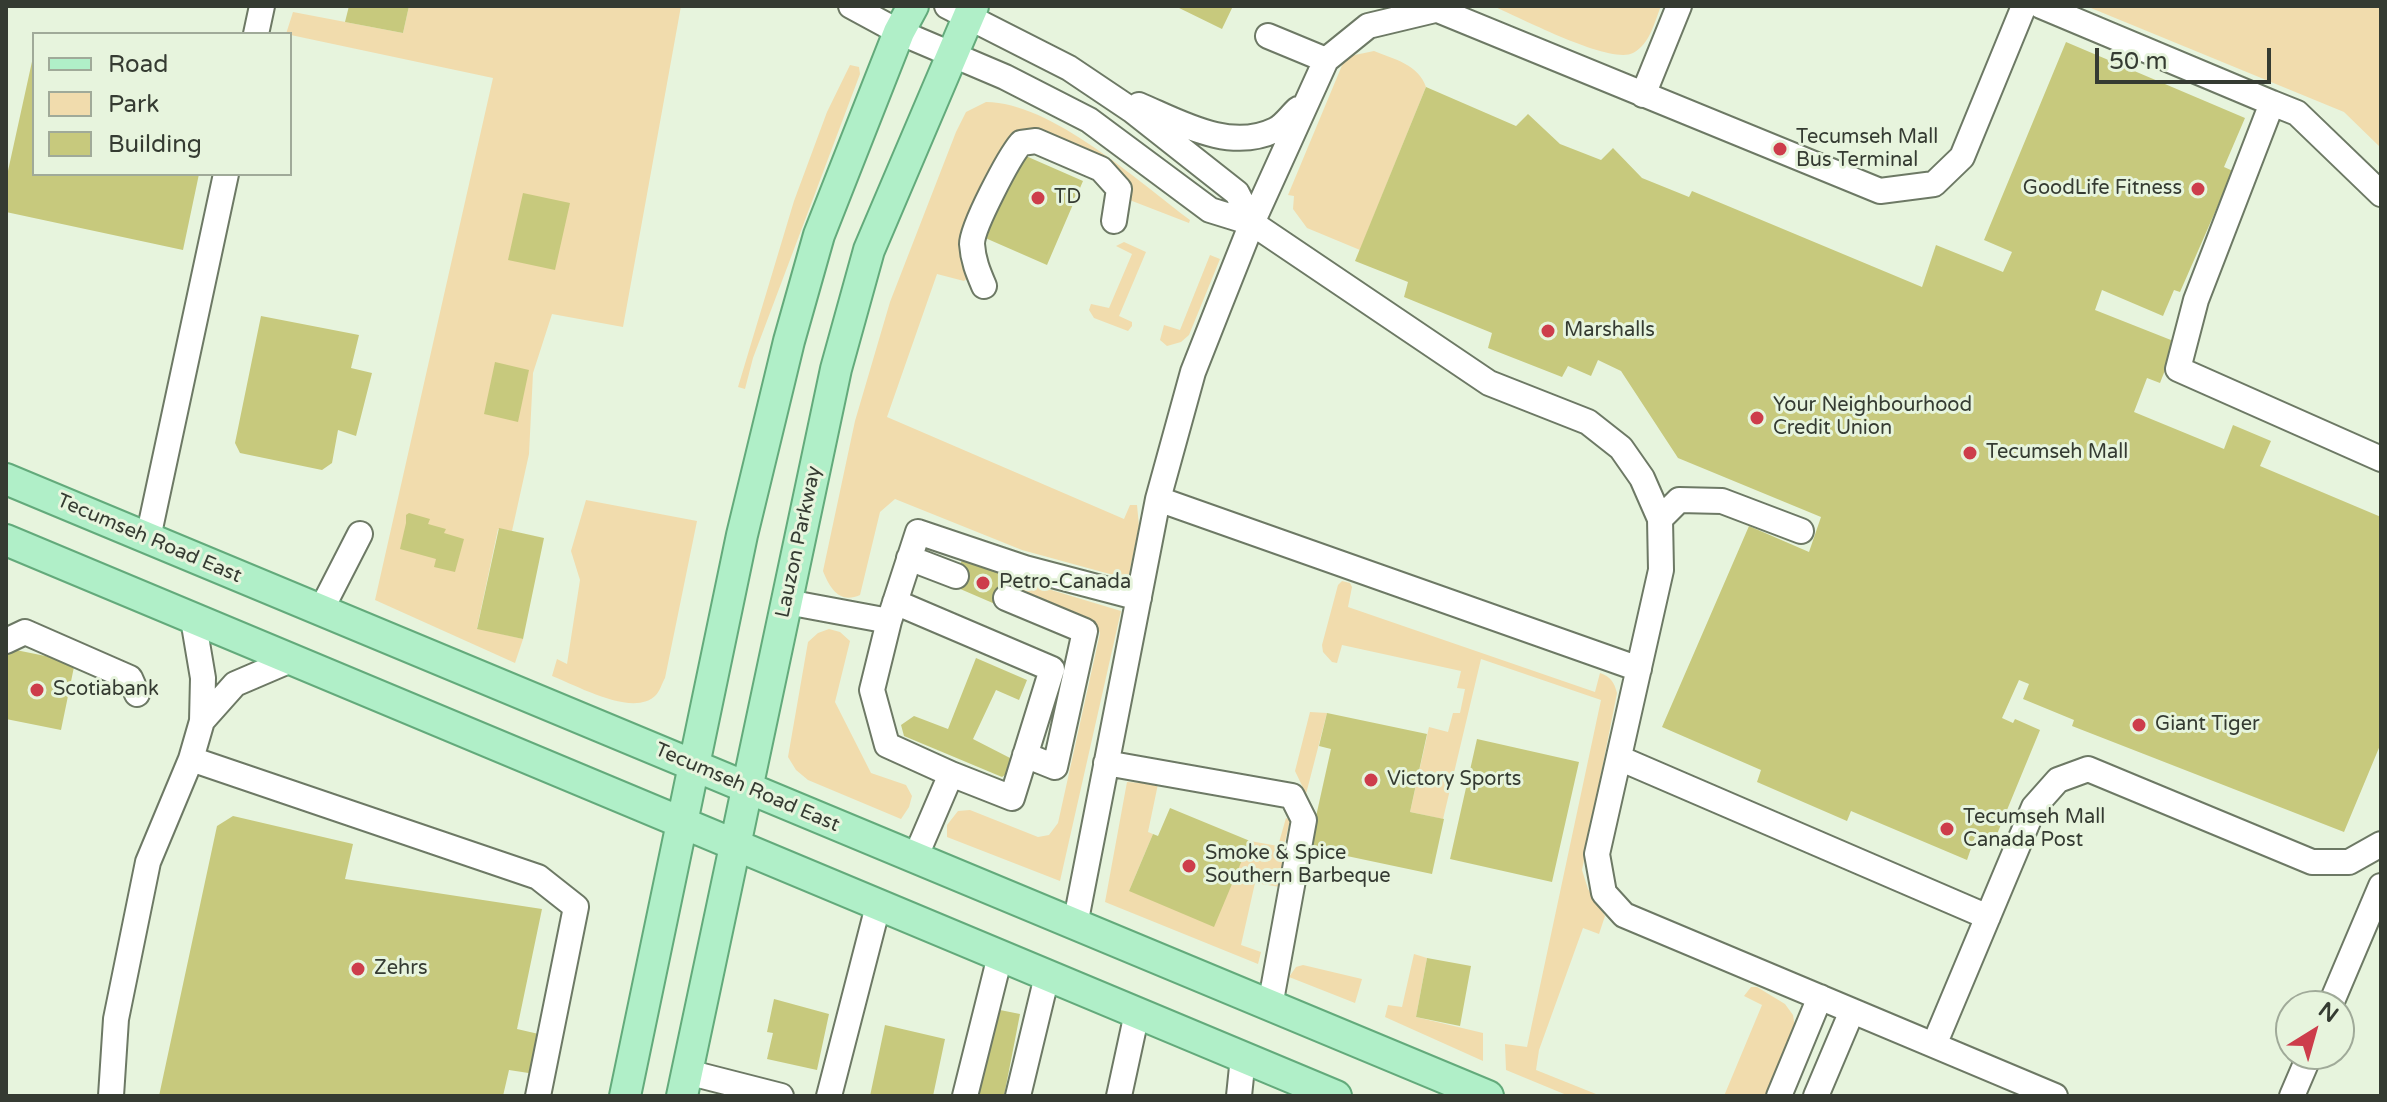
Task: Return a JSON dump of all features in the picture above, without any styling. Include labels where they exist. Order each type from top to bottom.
[{"type":"main road","name":"Lauzon Parkway","points":[[684,1084],[836,369],[869,250],[950,55],[963,9]]},
{"type":"main road","points":[[625,1096],[742,535],[789,341],[819,235],[906,19]]},
{"type":"main road","name":"Tecumseh Road East","points":[[6,479],[1488,1096]]},
{"type":"main road","points":[[6,540],[1336,1096]]},
{"type":"street","points":[[256,32],[262,6]]},
{"type":"street","points":[[851,6],[906,19],[950,55],[1005,77],[1089,120],[1210,210],[1252,223],[1489,383],[1588,422],[1621,448],[1642,478],[1660,519],[1661,570],[1597,854],[1604,893],[1624,915],[2055,1096]]},
{"type":"street","points":[[1643,95],[1679,6]]},
{"type":"street","points":[[1075,925],[1158,499],[1193,372],[1252,223],[1326,60],[1368,26],[1432,8],[1880,191],[1934,184],[1962,157],[2024,6]]},
{"type":"street","points":[[2041,6],[2297,113],[2381,194]]},
{"type":"street","points":[[963,9],[1069,68],[1133,111],[1237,193],[1252,223]]},
{"type":"street","points":[[1268,36],[1326,60]]},
{"type":"street","points":[[1099,87],[1195,129],[1241,140],[1277,129],[1308,98]]},
{"type":"street","points":[[2272,103],[2196,300],[2178,369],[2381,459]]},
{"type":"street","points":[[984,286],[974,265],[972,240],[1011,155],[1021,143],[1036,141],[1101,169],[1119,189],[1114,221]]},
{"type":"street","points":[[148,538],[226,176]]},
{"type":"street","points":[[1158,499],[1639,669]]},
{"type":"street","points":[[1660,519],[1679,500],[1722,501],[1801,531]]},
{"type":"street","points":[[787,602],[892,611],[1052,669],[1012,798],[887,745],[872,690],[892,611],[918,532],[1025,568],[1139,598]]},
{"type":"street","points":[[321,610],[360,534]]},
{"type":"street","points":[[909,558],[956,576]]},
{"type":"street","points":[[1006,598],[1085,631],[1055,767],[1025,755]]},
{"type":"street","points":[[111,1096],[116,1019],[148,862],[191,759],[202,721],[203,678],[193,619]]},
{"type":"street","points":[[6,641],[25,632],[130,678],[137,694]]},
{"type":"street","points":[[202,721],[235,684],[291,660]]},
{"type":"street","points":[[1619,758],[1988,917]]},
{"type":"street","points":[[191,759],[538,877],[576,907],[538,1096]]},
{"type":"street","points":[[1106,763],[1292,796],[1304,820],[1270,1006]]},
{"type":"street","points":[[1934,1045],[2034,807],[2058,780],[2088,769],[2312,862],[2349,862],[2381,844]]},
{"type":"street","points":[[915,858],[951,774]]},
{"type":"street","points":[[2340,990],[2371,939],[2381,886]]},
{"type":"street","points":[[829,1096],[878,906]]},
{"type":"street","points":[[965,1096],[1000,956]]},
{"type":"street","points":[[1018,1096],[1047,976]]},
{"type":"street","points":[[1779,1096],[1820,997]]},
{"type":"street","points":[[1816,1096],[1852,1011]]},
{"type":"street","points":[[1119,1096],[1137,1013]]},
{"type":"street","points":[[1239,1096],[1243,1057]]},
{"type":"street","points":[[2292,1096],[2303,1070]]},
{"type":"street","points":[[684,1084],[781,1096]]},
{"type":"green space","points":[[409,6],[681,6],[623,327],[552,314],[533,373],[529,454],[512,531],[498,529],[477,628],[523,639],[515,663],[375,600],[493,78],[287,32],[293,12],[403,33]]},
{"type":"green space","points":[[1493,6],[1661,6],[1644,44],[1633,53],[1621,55],[1585,46]]},
{"type":"green space","points":[[2086,6],[2381,6],[2381,148],[2344,112]]},
{"type":"green space","points":[[1374,51],[1412,68],[1426,87],[1360,250],[1307,228],[1293,209],[1294,196],[1288,195],[1343,63],[1350,56]]},
{"type":"green space","points":[[850,65],[859,67],[860,74],[753,358],[745,389],[738,387],[794,201],[827,112]]},
{"type":"green space","points":[[986,102],[1038,115],[1066,129],[1190,220],[1189,223],[1127,199],[1025,135],[969,277],[964,281],[937,274],[887,417],[1124,519],[1130,505],[1137,505],[1139,526],[1128,579],[1022,550],[895,499],[880,512],[860,595],[847,598],[833,589],[823,571],[855,421],[890,302],[956,132],[966,112]]},
{"type":"green space","points":[[1124,242],[1146,252],[1119,316],[1132,322],[1128,331],[1094,318],[1089,310],[1091,304],[1109,308],[1132,254],[1116,246]]},
{"type":"green space","points":[[1210,255],[1220,259],[1189,335],[1181,342],[1167,346],[1160,340],[1164,325],[1180,330]]},
{"type":"green space","points":[[586,500],[697,521],[665,678],[657,693],[646,701],[620,702],[552,676],[557,659],[567,664],[580,580],[571,551]]},
{"type":"green space","points":[[1018,580],[1121,611],[1060,881],[947,837],[947,825],[958,811],[970,810],[1038,837],[1049,835],[1058,823],[1100,633],[1095,622],[1013,594]]},
{"type":"green space","points":[[1342,581],[1350,583],[1352,587],[1348,607],[1595,692],[1600,673],[1613,683],[1617,693],[1582,870],[1588,889],[1605,916],[1599,934],[1583,928],[1539,1050],[1536,1070],[1601,1096],[1569,1096],[1506,1070],[1505,1044],[1527,1047],[1601,700],[1481,659],[1443,819],[1410,812],[1429,727],[1448,732],[1453,713],[1460,713],[1465,689],[1457,688],[1461,671],[1342,645],[1337,663],[1332,662],[1323,652],[1322,645],[1338,585]]},
{"type":"green space","points":[[829,629],[840,632],[850,641],[835,702],[871,773],[906,785],[912,796],[901,819],[808,780],[796,770],[788,757],[808,642]]},
{"type":"green space","points":[[1310,712],[1327,713],[1306,794],[1295,771]]},
{"type":"green space","points":[[1127,782],[1158,784],[1148,832],[1153,834],[1129,891],[1250,841],[1278,846],[1286,818],[1290,820],[1280,887],[1255,883],[1241,945],[1261,952],[1258,964],[1105,902]]},
{"type":"green space","points":[[1414,954],[1427,958],[1416,1017],[1483,1033],[1483,1061],[1385,1017],[1388,1005],[1402,1007]]},
{"type":"green space","points":[[1303,965],[1362,979],[1355,1003],[1289,977],[1296,967]]},
{"type":"green space","points":[[1751,987],[1757,987],[1785,1004],[1793,1015],[1795,1028],[1767,1096],[1724,1096],[1762,1005],[1744,996]]},
{"type":"building","points":[[349,6],[409,6],[403,33],[345,22]]},
{"type":"building","points":[[1175,6],[1233,6],[1222,29]]},
{"type":"building","name":"Tecumseh Mall","points":[[2066,42],[2245,118],[2224,167],[2233,171],[2180,292],[2174,290],[2163,316],[2102,290],[2095,310],[2176,342],[2160,383],[2147,378],[2134,412],[2224,449],[2233,425],[2271,441],[2260,466],[2381,517],[2381,743],[2344,832],[2072,726],[2074,720],[2023,699],[2029,684],[2019,680],[2002,718],[2013,723],[2015,719],[2040,730],[1995,839],[1977,831],[1967,860],[1851,811],[1847,821],[1757,782],[1761,770],[1662,727],[1749,526],[1809,552],[1821,517],[1678,458],[1621,371],[1598,360],[1591,376],[1568,366],[1562,377],[1488,348],[1492,333],[1404,297],[1408,282],[1355,261],[1426,87],[1516,126],[1528,114],[1560,144],[1601,160],[1613,148],[1642,178],[1689,197],[1692,191],[1922,287],[1936,245],[2003,272],[2012,252],[1984,240]]},
{"type":"building","points":[[32,62],[32,176],[199,176],[183,250],[6,212],[6,180]]},
{"type":"building","name":"TD","points":[[1019,153],[1083,181],[1047,265],[983,237]]},
{"type":"building","points":[[523,193],[570,203],[555,270],[508,260]]},
{"type":"building","points":[[261,316],[359,335],[351,368],[372,373],[356,436],[338,430],[332,463],[322,470],[240,453],[235,443]]},
{"type":"building","points":[[495,362],[529,370],[518,422],[484,414]]},
{"type":"building","points":[[409,513],[430,519],[428,524],[464,539],[455,572],[434,567],[436,559],[400,549],[406,515]]},
{"type":"building","points":[[499,528],[544,538],[523,639],[477,629]]},
{"type":"building","name":"Petro-Canada","points":[[963,558],[1014,580],[1002,607],[951,585]]},
{"type":"building","name":"Scotiabank","points":[[6,648],[75,662],[61,730],[6,719]]},
{"type":"building","points":[[976,658],[1027,680],[1019,700],[996,690],[973,739],[1012,759],[1011,771],[1002,777],[904,736],[901,725],[914,716],[948,729]]},
{"type":"building","name":"Victory Sports","points":[[1327,713],[1427,734],[1410,812],[1444,819],[1432,874],[1309,848],[1331,749],[1319,746]]},
{"type":"building","points":[[1477,739],[1579,762],[1552,882],[1450,859]]},
{"type":"building","name":"Smoke & Spice Southern Barbeque","points":[[1170,808],[1250,841],[1214,927],[1129,891],[1153,834],[1158,836]]},
{"type":"building","name":"Zehrs","points":[[233,816],[353,844],[345,879],[542,909],[517,1029],[543,1035],[535,1074],[509,1070],[503,1096],[159,1096],[217,826]]},
{"type":"building","points":[[1427,958],[1471,966],[1460,1026],[1416,1017]]},
{"type":"building","points":[[774,999],[829,1014],[817,1070],[767,1059],[773,1033],[767,1032]]},
{"type":"building","points":[[995,1009],[1020,1014],[1004,1096],[977,1096]]},
{"type":"building","points":[[885,1025],[945,1039],[933,1096],[870,1096]]},
{"type":"place","name":"Tecumseh Mall Bus Terminal","points":[[1780,149]]},
{"type":"place","name":"GoodLife Fitness","points":[[2198,189]]},
{"type":"place","name":"TD","points":[[1038,198]]},
{"type":"place","name":"Marshalls","points":[[1548,331]]},
{"type":"place","name":"Your Neighbourhood Credit Union","points":[[1757,418]]},
{"type":"place","name":"Tecumseh Mall","points":[[1970,453]]},
{"type":"place","name":"Petro-Canada","points":[[983,583]]},
{"type":"place","name":"Scotiabank","points":[[37,690]]},
{"type":"place","name":"Giant Tiger","points":[[2139,725]]},
{"type":"place","name":"Victory Sports","points":[[1371,780]]},
{"type":"place","name":"Tecumseh Mall Canada Post","points":[[1947,829]]},
{"type":"place","name":"Smoke & Spice Southern Barbeque","points":[[1189,866]]},
{"type":"place","name":"Zehrs","points":[[358,969]]}]
